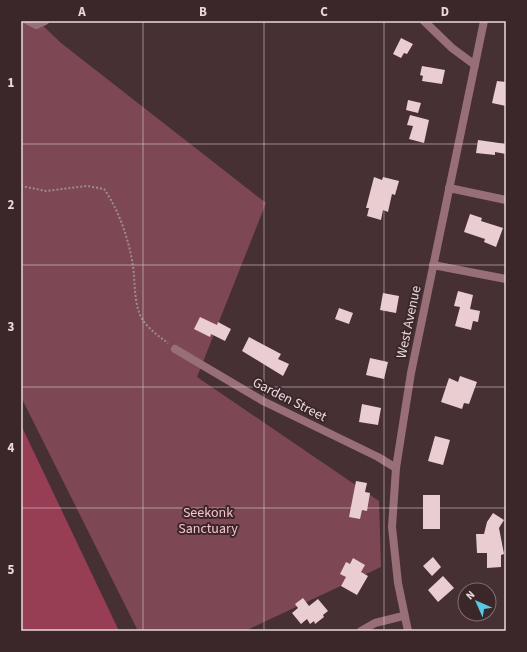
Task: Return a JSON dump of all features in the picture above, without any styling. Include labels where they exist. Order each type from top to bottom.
[{"type":"street","points":[[28,21],[36,25],[44,22]]},
{"type":"street","points":[[424,21],[452,48],[475,64]]},
{"type":"street","name":"West Avenue","points":[[408,631],[403,616],[392,527],[396,468],[413,365],[448,188],[484,21]]},
{"type":"street","points":[[448,188],[506,200]]},
{"type":"street","points":[[433,265],[506,279]]},
{"type":"street","name":"Garden Street","points":[[175,349],[263,401],[378,457],[396,468]]},
{"type":"street","points":[[361,631],[376,623],[403,616]]},
{"type":"path","points":[[21,186],[46,191],[88,186],[104,188],[112,199],[133,265],[139,312],[145,322],[175,349]]},
{"type":"green space","name":"Seekonk Sanctuary","points":[[21,21],[38,21],[61,43],[266,203],[197,377],[379,501],[381,567],[245,631],[138,631],[21,397]]},
{"type":"shaded area","points":[[21,425],[119,631],[21,631]]},
{"type":"building","points":[[401,38],[413,44],[407,54],[404,53],[401,58],[393,54]]},
{"type":"building","points":[[422,66],[445,70],[442,84],[422,81],[423,76],[420,75]]},
{"type":"building","points":[[497,81],[506,82],[506,106],[492,103]]},
{"type":"building","points":[[408,100],[421,103],[418,113],[406,110]]},
{"type":"building","points":[[410,115],[429,120],[424,143],[409,139],[413,126],[407,125]]},
{"type":"building","points":[[478,140],[506,144],[506,154],[495,152],[495,155],[476,153]]},
{"type":"building","points":[[374,177],[382,180],[383,177],[399,181],[395,195],[392,194],[388,212],[383,210],[381,220],[367,216],[369,208],[366,208]]},
{"type":"building","points":[[470,214],[482,218],[481,221],[503,228],[496,247],[484,242],[485,239],[464,232]]},
{"type":"building","points":[[458,291],[473,295],[470,309],[480,311],[478,322],[473,321],[471,330],[455,326],[460,307],[454,306]]},
{"type":"building","points":[[383,293],[399,296],[396,313],[380,310]]},
{"type":"building","points":[[339,308],[353,313],[349,324],[335,319]]},
{"type":"building","points":[[200,317],[217,325],[218,322],[231,329],[225,341],[211,334],[210,337],[194,329]]},
{"type":"building","points":[[249,337],[281,354],[278,359],[289,364],[283,376],[242,351]]},
{"type":"building","points":[[370,358],[388,362],[384,379],[366,375]]},
{"type":"building","points":[[460,376],[477,382],[469,404],[464,403],[462,409],[441,402],[449,378],[458,382]]},
{"type":"building","points":[[362,404],[381,408],[378,425],[359,422]]},
{"type":"building","points":[[435,436],[450,440],[443,465],[428,461]]},
{"type":"building","points":[[356,481],[367,483],[365,492],[370,493],[367,511],[362,510],[360,519],[349,517]]},
{"type":"building","points":[[423,495],[440,495],[440,529],[423,529]]},
{"type":"building","points":[[493,513],[504,520],[499,528],[504,554],[501,555],[501,567],[487,568],[487,553],[477,553],[476,534],[484,534],[487,522]]},
{"type":"building","points":[[433,557],[441,567],[432,576],[423,566]]},
{"type":"building","points":[[353,558],[365,565],[361,572],[368,576],[357,595],[341,586],[346,577],[340,574],[346,562],[350,564]]},
{"type":"building","points":[[443,576],[454,588],[438,602],[428,590]]},
{"type":"building","points":[[303,598],[309,606],[318,599],[328,611],[323,615],[324,617],[315,624],[314,621],[310,624],[307,619],[301,624],[292,613],[298,608],[295,604]]}]
